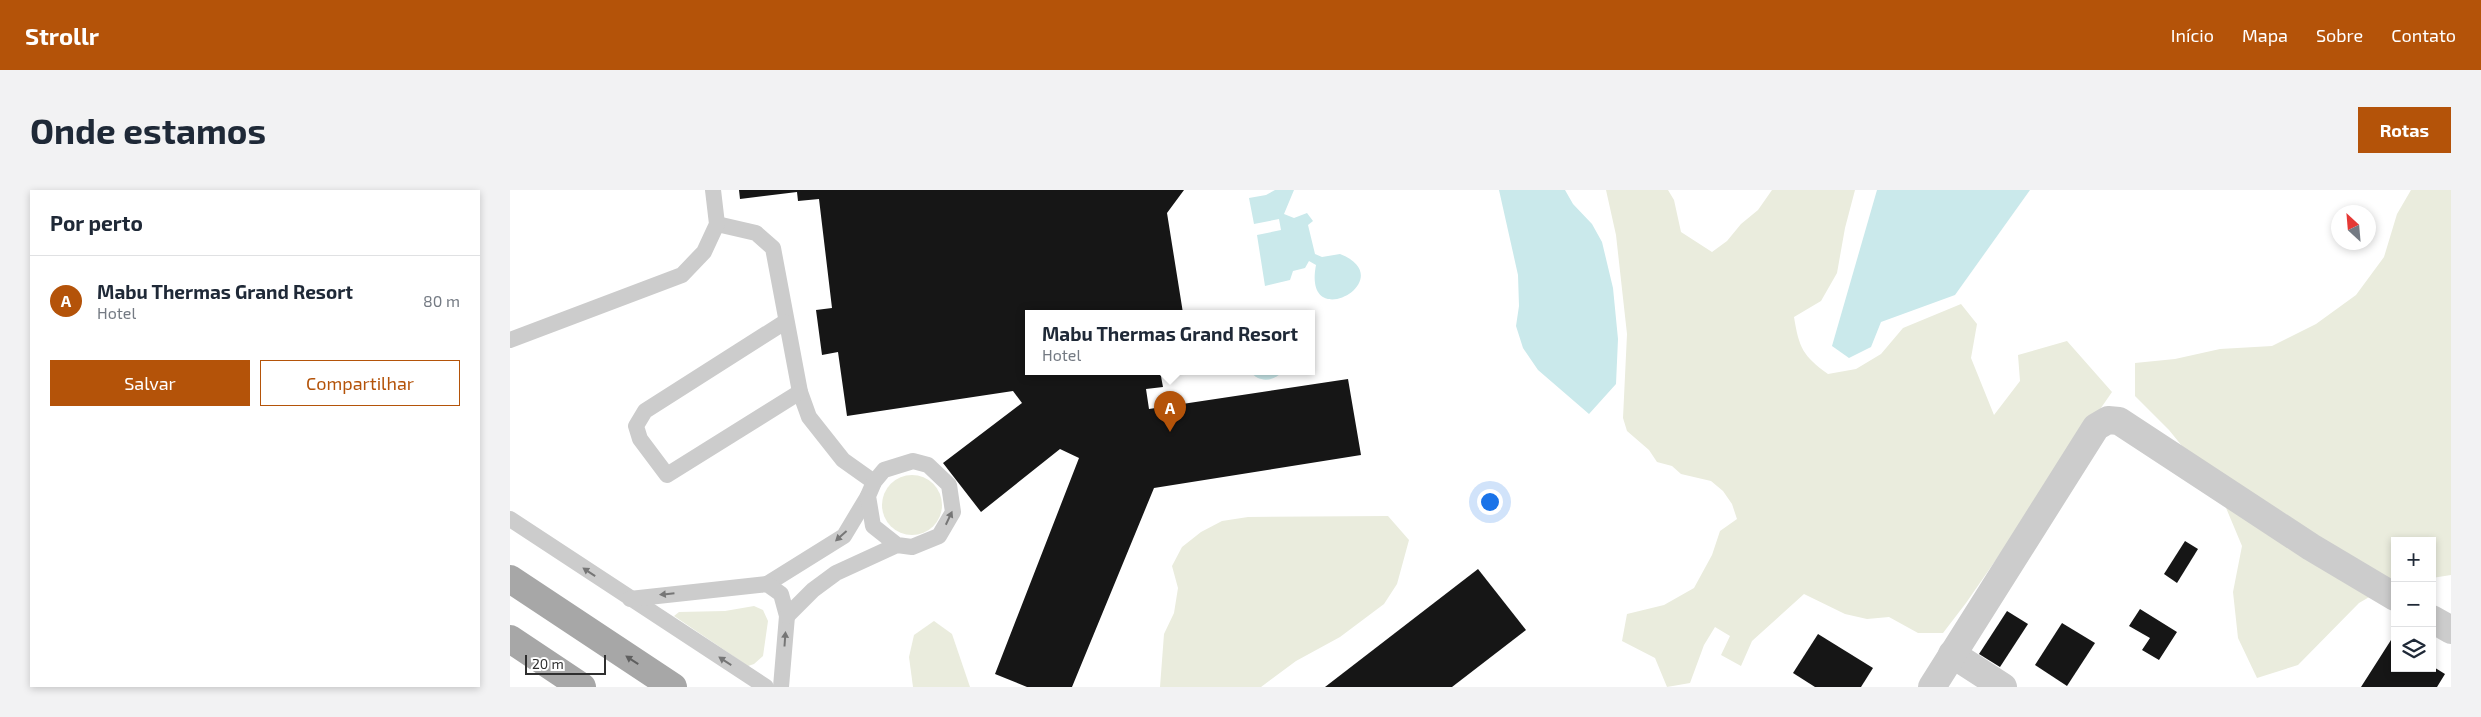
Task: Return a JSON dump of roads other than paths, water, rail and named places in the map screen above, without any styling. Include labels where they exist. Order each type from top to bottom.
[{"type":"main road","points":[[510,579],[673,687]]},
{"type":"main road","points":[[510,639],[582,687]]},
{"type":"street","points":[[1932,687],[2096,428],[2108,420],[2119,422],[2311,548],[2391,595]]},
{"type":"street","points":[[2436,621],[2451,630]]},
{"type":"street","points":[[1952,654],[2003,687]]},
{"type":"lane","points":[[510,340],[682,275],[704,252],[717,224],[712,190]]},
{"type":"lane","points":[[630,599],[767,584],[844,536],[871,489],[884,470],[913,461],[928,465],[949,485],[953,512],[939,536],[912,547],[897,545],[873,526],[871,489],[843,460],[809,417],[800,392],[785,322],[773,248],[756,233],[717,224]]},
{"type":"lane","points":[[785,322],[645,411],[636,426],[640,439],[667,475],[800,392]]},
{"type":"lane","points":[[510,519],[766,687]]},
{"type":"lane","points":[[787,616],[812,590],[836,573],[897,545]]},
{"type":"lane","points":[[767,584],[781,594],[787,616],[781,687]]},
{"type":"water","points":[[1275,190],[1294,190],[1284,214],[1294,218],[1307,213],[1313,221],[1308,225],[1315,254],[1322,257],[1340,254],[1356,265],[1361,276],[1356,287],[1346,296],[1334,299],[1323,297],[1316,286],[1316,265],[1309,261],[1305,268],[1293,271],[1290,280],[1265,286],[1257,235],[1281,230],[1279,219],[1254,224],[1249,198],[1266,195]]},
{"type":"water","points":[[1499,190],[1565,190],[1573,204],[1592,224],[1602,242],[1613,288],[1618,339],[1616,384],[1589,414],[1538,370],[1523,348],[1516,326],[1519,306],[1518,275]]},
{"type":"water","points":[[1877,190],[2030,190],[1955,295],[1881,322],[1871,347],[1849,358],[1832,346]]},
{"type":"water","points":[[1253,375],[1279,375],[1266,380]]},
{"type":"place","name":"Mabu Thermas Grand Resort","points":[[1170,432]]}]
